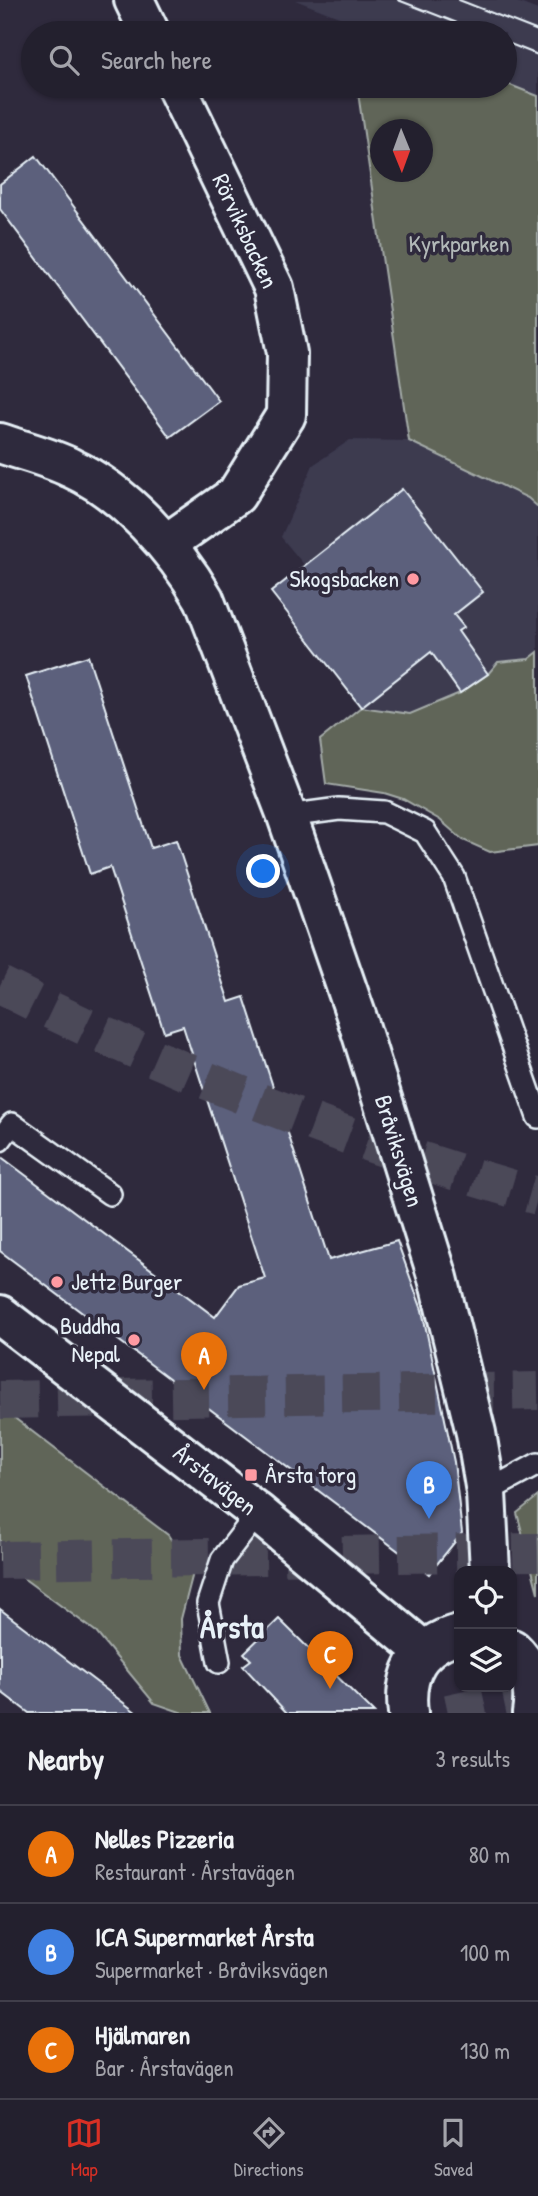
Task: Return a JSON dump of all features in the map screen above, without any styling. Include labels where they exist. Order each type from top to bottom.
[{"type":"street","points":[[134,0],[144,21]]},
{"type":"street","name":"Rörviksbacken","points":[[166,544],[236,495],[286,415],[287,353],[274,288],[182,98]]},
{"type":"street","name":"Bråviksvägen","points":[[0,443],[72,468],[118,498],[166,544],[190,574],[205,599],[287,816],[357,1018],[438,1278],[476,1433],[486,1492],[490,1566]]},
{"type":"street","name":"Årstavägen","points":[[0,1315],[258,1513],[425,1651]]},
{"type":"street","points":[[408,1713],[405,1693],[411,1671],[425,1651],[443,1638],[454,1635]]},
{"type":"street","points":[[517,1653],[531,1675],[535,1695],[532,1713]]},
{"type":"lane","points":[[287,816],[339,809],[384,811],[425,832],[454,877],[538,1116]]},
{"type":"lane","points":[[0,1140],[12,1124],[110,1194]]},
{"type":"lane","points":[[486,1492],[538,1464]]},
{"type":"lane","points":[[219,1662],[208,1603],[222,1560],[258,1513]]},
{"type":"shaded area","points":[[295,0],[512,0],[538,10],[538,96],[517,88],[517,21],[349,21]]},
{"type":"shaded area","name":"Skogsbacken","points":[[350,440],[409,441],[528,498],[538,507],[538,652],[529,659],[498,662],[488,674],[460,693],[410,714],[361,707],[271,593],[305,566],[281,537],[313,465]]},
{"type":"green space","name":"Kyrkparken","points":[[517,88],[538,96],[538,507],[528,498],[409,441],[371,182],[433,182],[433,119],[370,119],[370,175],[359,98],[517,98]]},
{"type":"green space","points":[[538,652],[538,846],[490,852],[463,840],[440,820],[403,799],[384,793],[326,784],[320,740],[361,707],[410,714],[460,693],[488,674],[498,662],[529,659]]},
{"type":"green space","points":[[0,1407],[168,1535],[193,1573],[181,1619],[182,1655],[210,1713],[183,1713],[154,1703],[95,1631],[0,1561]]},
{"type":"green space","points":[[538,1496],[538,1593],[517,1513]]},
{"type":"building","points":[[36,156],[219,401],[170,437],[0,209],[0,184]]},
{"type":"building","points":[[402,489],[483,592],[454,615],[464,627],[458,631],[488,674],[460,693],[431,652],[361,707],[271,592]]},
{"type":"building","points":[[88,656],[151,848],[176,840],[229,1002],[244,997],[329,1260],[397,1241],[422,1310],[454,1462],[462,1533],[429,1574],[0,1251],[0,1156],[215,1317],[239,1285],[265,1278],[183,1026],[164,1032],[110,867],[90,874],[26,676]]},
{"type":"building","points":[[0,1609],[137,1713],[29,1713],[0,1691]]},
{"type":"building","points":[[279,1619],[374,1713],[287,1713],[243,1666],[251,1660],[244,1653]]},
{"type":"tunnel","points":[[0,985],[130,1047],[264,1104],[400,1153],[538,1196]]},
{"type":"tunnel","points":[[0,1400],[538,1391]]},
{"type":"tunnel","points":[[0,1560],[538,1552]]},
{"type":"tunnel","points":[[448,1713],[538,1694]]},
{"type":"tram line","points":[[398,0],[452,21]]},
{"type":"tram line","points":[[459,0],[513,21]]},
{"type":"tram line","points":[[517,23],[538,31]]},
{"type":"tram line","points":[[517,47],[538,55]]},
{"type":"place","name":"Skogsbacken","points":[[413,579]]},
{"type":"place","name":"Jettz Burger","points":[[57,1282]]},
{"type":"place","name":"Buddha Nepal","points":[[134,1340]]},
{"type":"place","name":"Nelles Pizzeria","points":[[204,1390]]},
{"type":"place","name":"Årsta torg","points":[[251,1475]]},
{"type":"place","name":"ICA Supermarket Årsta","points":[[429,1519]]},
{"type":"place","name":"Hjälmaren","points":[[330,1689]]},
{"type":"district","name":"Årsta","points":[[232,1627]]}]
